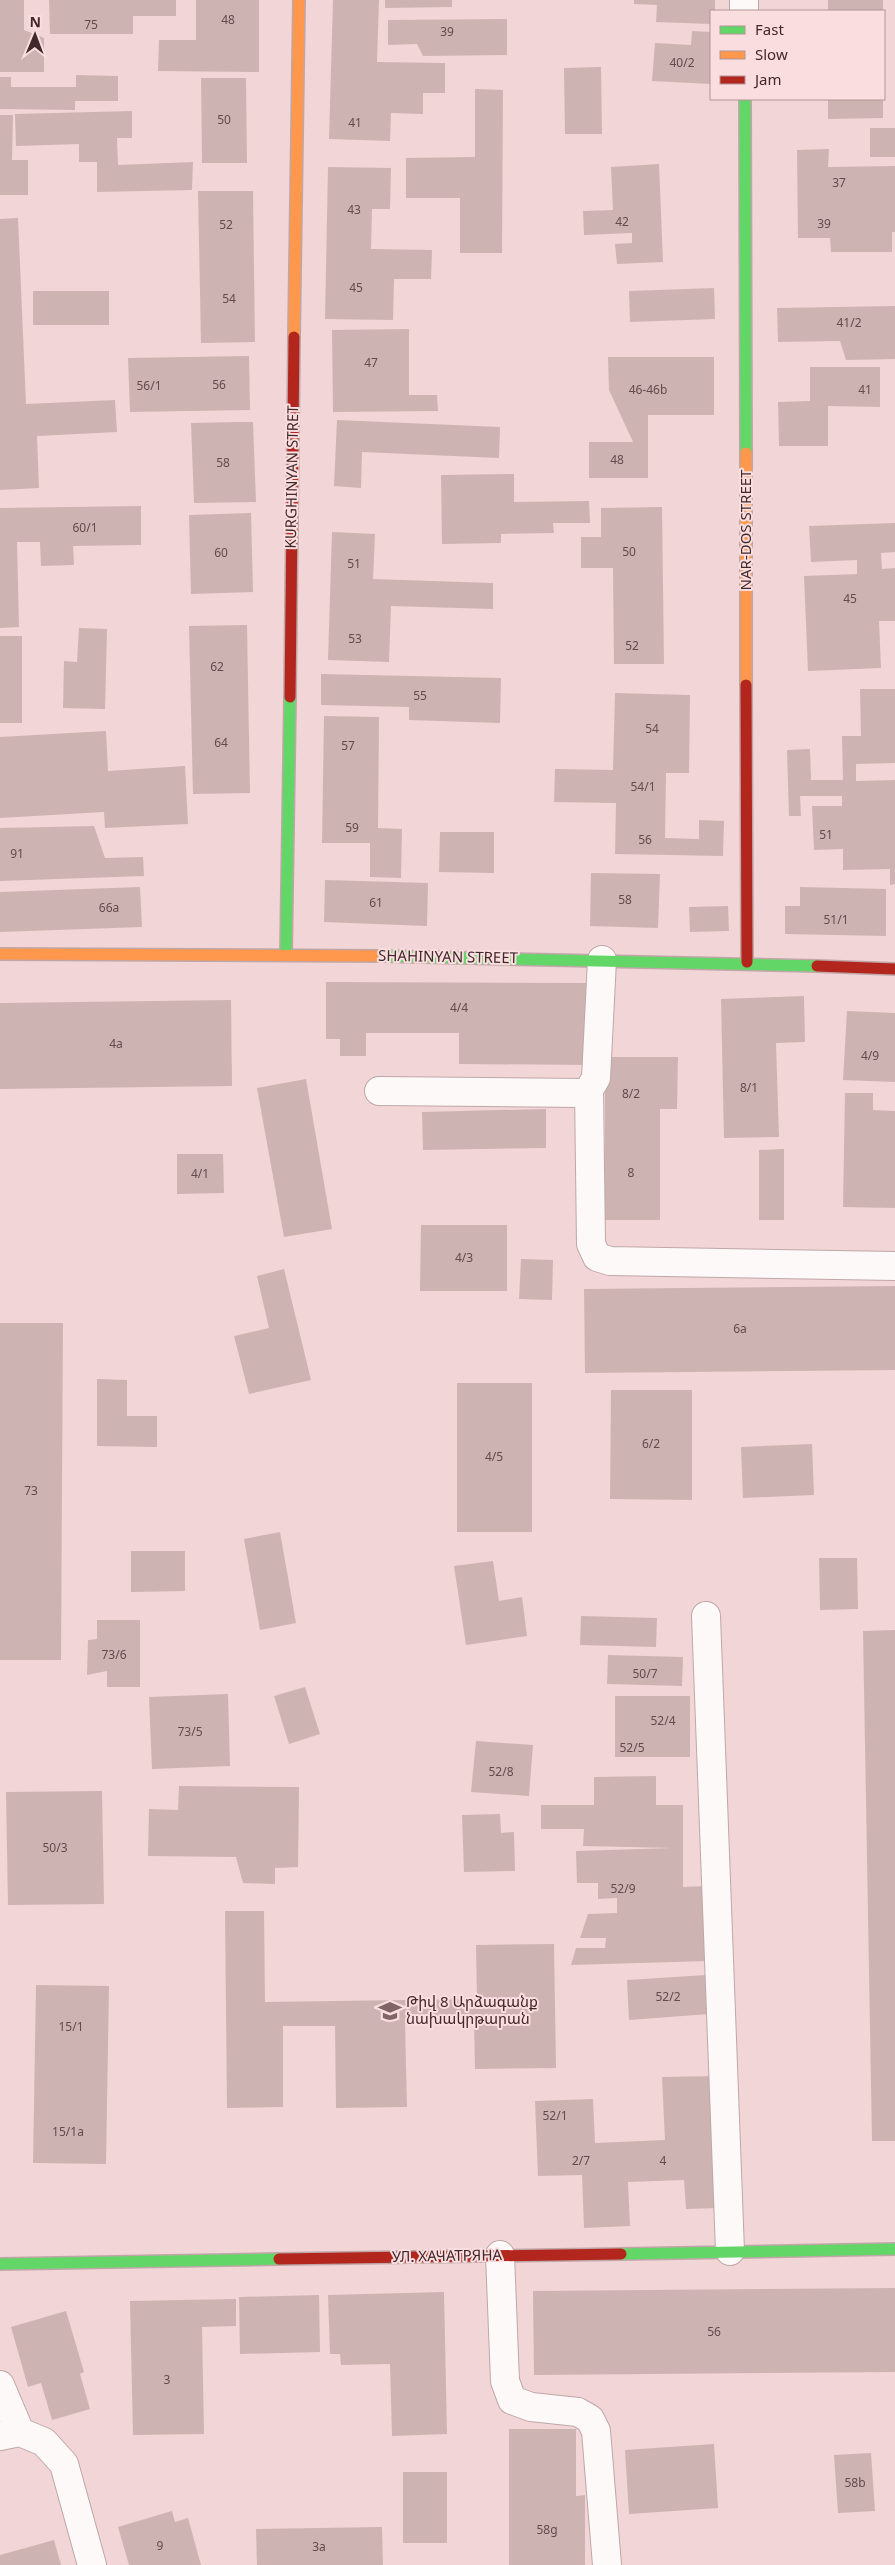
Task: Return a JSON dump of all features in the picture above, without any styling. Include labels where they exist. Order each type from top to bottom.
[{"type":"street","name":"KURGHINYAN STRET","points":[[286,955],[299,0]]},
{"type":"street","name":"NAR-DOS STREET","points":[[745,100],[747,962]]},
{"type":"street","name":"SHAHINYAN STREET","points":[[0,954],[286,955],[747,962],[895,969]]},
{"type":"street","points":[[602,960],[596,1078],[590,1090],[590,1244],[597,1257],[610,1262],[895,1266]]},
{"type":"street","points":[[379,1091],[582,1094],[590,1090]]},
{"type":"street","points":[[706,1616],[730,2251]]},
{"type":"street","name":"УЛ. ХАЧАТРЯНА","points":[[0,2264],[895,2249]]},
{"type":"street","points":[[500,2255],[505,2381],[512,2400],[531,2407],[578,2412],[590,2419],[596,2431],[607,2565]]},
{"type":"street","points":[[0,2385],[10,2434],[44,2442],[64,2464],[92,2565]]},
{"type":"building","points":[[0,0],[24,0],[24,30],[44,38],[44,72],[0,72]]},
{"type":"building","points":[[49,0],[176,0],[176,16],[133,16],[133,34],[50,34]]},
{"type":"building","points":[[196,0],[259,0],[259,72],[158,71],[159,40],[196,40]]},
{"type":"building","points":[[333,0],[379,0],[377,62],[445,63],[445,93],[423,93],[423,114],[391,113],[390,141],[329,139]]},
{"type":"building","points":[[385,0],[452,0],[452,7],[385,8]]},
{"type":"building","points":[[634,0],[715,0],[715,10],[710,10],[710,24],[656,22],[657,5],[634,4]]},
{"type":"building","points":[[828,0],[883,0],[883,10],[828,10]]},
{"type":"building","points":[[507,19],[507,55],[423,56],[417,44],[388,45],[388,20]]},
{"type":"building","points":[[692,31],[710,32],[710,84],[652,81],[655,43],[691,45]]},
{"type":"building","points":[[601,67],[602,134],[565,134],[564,68]]},
{"type":"building","points":[[76,75],[118,76],[118,101],[75,101],[75,110],[0,109],[0,77],[11,77],[11,87],[76,87]]},
{"type":"building","points":[[201,78],[246,78],[247,163],[202,163]]},
{"type":"building","points":[[475,89],[503,90],[502,253],[460,253],[460,198],[406,198],[406,158],[475,157]]},
{"type":"building","points":[[828,100],[883,100],[883,118],[828,119]]},
{"type":"building","points":[[132,111],[132,138],[117,138],[118,165],[193,162],[192,190],[97,192],[97,162],[79,162],[79,144],[16,146],[15,114]]},
{"type":"building","points":[[0,115],[13,115],[12,160],[28,160],[28,195],[0,195]]},
{"type":"building","points":[[870,128],[895,128],[895,157],[870,157]]},
{"type":"building","points":[[829,149],[828,167],[895,166],[895,232],[892,232],[892,252],[831,252],[830,238],[798,238],[797,150]]},
{"type":"building","points":[[659,164],[663,262],[617,264],[615,244],[632,243],[632,233],[584,235],[583,211],[613,210],[611,167]]},
{"type":"building","points":[[328,167],[391,168],[390,209],[372,209],[371,249],[432,250],[431,279],[394,279],[393,320],[325,319]]},
{"type":"building","points":[[198,191],[253,191],[255,342],[201,343]]},
{"type":"building","points":[[18,218],[26,404],[115,400],[117,432],[37,436],[39,488],[0,490],[0,219]]},
{"type":"building","points":[[714,288],[715,319],[630,322],[629,291]]},
{"type":"building","points":[[33,291],[109,291],[109,325],[33,325]]},
{"type":"building","points":[[895,306],[895,359],[846,360],[840,341],[778,342],[777,308]]},
{"type":"building","points":[[409,329],[409,395],[437,395],[438,411],[333,412],[332,330]]},
{"type":"building","points":[[249,356],[250,410],[130,412],[128,358]]},
{"type":"building","points":[[608,357],[714,357],[714,415],[648,415],[648,478],[589,478],[589,442],[633,442],[609,390]]},
{"type":"building","points":[[810,367],[880,367],[880,407],[828,406],[828,446],[779,446],[778,402],[810,401]]},
{"type":"building","points":[[337,420],[500,427],[499,458],[362,452],[361,488],[334,486]]},
{"type":"building","points":[[253,422],[256,502],[194,503],[191,423]]},
{"type":"building","points":[[514,474],[514,502],[589,501],[590,523],[553,523],[554,533],[501,534],[501,543],[442,544],[441,475]]},
{"type":"building","points":[[141,506],[141,545],[73,546],[74,565],[41,566],[40,542],[17,542],[19,627],[0,628],[0,508]]},
{"type":"building","points":[[662,507],[664,664],[614,664],[613,568],[581,568],[581,537],[601,537],[601,508]]},
{"type":"building","points":[[251,513],[253,592],[191,594],[189,515]]},
{"type":"building","points":[[895,523],[895,552],[881,553],[882,569],[895,568],[895,621],[879,621],[881,668],[808,671],[804,576],[857,574],[857,560],[811,562],[809,526]]},
{"type":"building","points":[[332,532],[375,534],[373,579],[493,583],[493,609],[391,606],[389,662],[328,660]]},
{"type":"building","points":[[247,625],[250,793],[193,794],[189,626]]},
{"type":"building","points":[[79,628],[107,629],[105,709],[63,708],[64,661],[77,662]]},
{"type":"building","points":[[0,636],[22,636],[22,723],[0,723]]},
{"type":"building","points":[[321,674],[501,678],[500,723],[409,720],[409,707],[321,705]]},
{"type":"building","points":[[860,689],[895,689],[895,763],[856,764],[856,781],[895,780],[895,884],[890,885],[890,869],[843,870],[843,849],[814,850],[812,806],[842,806],[842,796],[800,796],[801,816],[789,816],[787,750],[810,749],[811,780],[843,780],[842,736],[861,736]]},
{"type":"building","points":[[615,693],[690,695],[689,773],[666,773],[665,838],[699,839],[699,820],[724,821],[723,856],[615,854],[616,803],[554,802],[555,769],[613,770]]},
{"type":"building","points":[[324,716],[379,717],[378,828],[402,829],[401,878],[370,877],[370,843],[322,843]]},
{"type":"building","points":[[106,731],[108,771],[185,766],[188,824],[105,828],[104,812],[0,818],[0,737]]},
{"type":"building","points":[[94,826],[105,858],[143,857],[144,876],[0,881],[0,828]]},
{"type":"building","points":[[440,832],[494,832],[494,873],[439,872]]},
{"type":"building","points":[[591,873],[660,874],[658,928],[590,926]]},
{"type":"building","points":[[325,880],[428,883],[427,926],[324,922]]},
{"type":"building","points":[[140,887],[142,927],[0,932],[0,892]]},
{"type":"building","points":[[800,887],[886,889],[886,936],[785,934],[785,906],[800,906]]},
{"type":"building","points":[[728,906],[729,931],[690,932],[689,907]]},
{"type":"building","points":[[326,982],[591,983],[590,1065],[459,1064],[459,1033],[366,1033],[366,1056],[340,1056],[340,1039],[326,1039]]},
{"type":"building","points":[[804,996],[805,1042],[776,1043],[779,1137],[724,1138],[721,999]]},
{"type":"building","points":[[231,1000],[232,1086],[0,1089],[0,1003]]},
{"type":"building","points":[[847,1011],[895,1013],[895,1082],[843,1080]]},
{"type":"building","points":[[605,1057],[678,1057],[677,1109],[660,1109],[660,1220],[605,1220]]},
{"type":"building","points":[[306,1079],[332,1229],[284,1237],[257,1088]]},
{"type":"building","points":[[845,1093],[873,1093],[873,1110],[895,1111],[895,1208],[843,1207]]},
{"type":"building","points":[[546,1109],[546,1148],[423,1150],[422,1112]]},
{"type":"building","points":[[784,1149],[784,1220],[759,1220],[759,1150]]},
{"type":"building","points":[[177,1154],[223,1154],[224,1193],[177,1194]]},
{"type":"building","points":[[421,1225],[507,1225],[507,1291],[420,1291]]},
{"type":"building","points":[[521,1259],[553,1260],[552,1300],[519,1299]]},
{"type":"building","points":[[284,1269],[311,1380],[249,1394],[234,1336],[269,1328],[257,1276]]},
{"type":"building","points":[[895,1286],[895,1370],[585,1373],[584,1289]]},
{"type":"building","points":[[0,1323],[63,1323],[61,1660],[0,1660]]},
{"type":"building","points":[[97,1379],[127,1380],[127,1416],[157,1416],[157,1447],[97,1446]]},
{"type":"building","points":[[457,1383],[532,1383],[532,1532],[457,1532]]},
{"type":"building","points":[[611,1390],[692,1390],[692,1500],[610,1499]]},
{"type":"building","points":[[812,1444],[814,1495],[743,1498],[741,1447]]},
{"type":"building","points":[[280,1532],[296,1623],[260,1630],[244,1539]]},
{"type":"building","points":[[131,1551],[185,1551],[185,1591],[131,1592]]},
{"type":"building","points":[[819,1558],[857,1558],[858,1609],[820,1610]]},
{"type":"building","points":[[493,1561],[499,1601],[522,1597],[527,1636],[466,1645],[454,1566]]},
{"type":"building","points":[[581,1616],[657,1618],[656,1647],[580,1645]]},
{"type":"building","points":[[97,1620],[140,1620],[140,1687],[107,1687],[107,1671],[87,1675],[88,1640],[97,1639]]},
{"type":"building","points":[[895,1630],[895,2141],[872,2141],[863,1631]]},
{"type":"building","points":[[608,1655],[683,1657],[682,1686],[607,1684]]},
{"type":"building","points":[[305,1687],[320,1734],[289,1744],[274,1696]]},
{"type":"building","points":[[228,1694],[230,1766],[152,1769],[149,1697]]},
{"type":"building","points":[[615,1696],[690,1696],[690,1757],[615,1757]]},
{"type":"building","points":[[476,1741],[533,1745],[529,1796],[471,1792]]},
{"type":"building","points":[[656,1776],[656,1805],[683,1805],[683,1887],[705,1886],[708,1961],[571,1965],[576,1948],[605,1948],[606,1938],[580,1938],[588,1914],[617,1913],[617,1898],[598,1899],[598,1883],[577,1883],[576,1851],[673,1848],[583,1846],[584,1829],[541,1829],[541,1805],[594,1805],[594,1777]]},
{"type":"building","points":[[179,1786],[299,1787],[298,1867],[275,1868],[275,1884],[243,1883],[236,1857],[148,1856],[149,1809],[178,1810]]},
{"type":"building","points":[[102,1791],[104,1904],[8,1905],[6,1792]]},
{"type":"building","points":[[500,1814],[501,1833],[514,1832],[515,1871],[464,1872],[462,1815]]},
{"type":"building","name":"Թիվ 8 Արձագանք նախակրթարան","points":[[225,1911],[264,1911],[265,2002],[477,1999],[476,1945],[554,1944],[556,2068],[475,2069],[474,2020],[405,2021],[407,2107],[336,2108],[335,2026],[283,2026],[283,2107],[227,2108]]},
{"type":"building","points":[[706,1975],[709,2014],[629,2020],[627,1980]]},
{"type":"building","points":[[36,1985],[109,1986],[106,2164],[33,2163]]},
{"type":"building","points":[[715,2076],[720,2208],[686,2209],[684,2180],[628,2182],[630,2226],[584,2228],[582,2175],[538,2176],[535,2101],[593,2099],[595,2143],[665,2140],[662,2077]]},
{"type":"building","points":[[895,2288],[895,2372],[534,2375],[533,2291]]},
{"type":"building","points":[[444,2292],[447,2434],[392,2436],[390,2364],[341,2365],[340,2354],[330,2354],[328,2295]]},
{"type":"building","points":[[319,2295],[320,2352],[240,2354],[239,2297]]},
{"type":"building","points":[[236,2299],[236,2326],[202,2327],[204,2434],[133,2435],[130,2301]]},
{"type":"building","points":[[66,2311],[84,2372],[80,2374],[90,2409],[52,2420],[41,2383],[28,2387],[11,2327]]},
{"type":"building","points":[[509,2429],[576,2429],[576,2496],[585,2495],[585,2565],[509,2565]]},
{"type":"building","points":[[714,2444],[718,2508],[629,2514],[625,2450]]},
{"type":"building","points":[[871,2453],[875,2511],[838,2513],[834,2455]]},
{"type":"building","points":[[403,2472],[447,2472],[447,2543],[403,2543]]},
{"type":"building","points":[[172,2511],[175,2522],[188,2518],[201,2565],[129,2565],[118,2527]]},
{"type":"building","points":[[382,2527],[383,2565],[257,2565],[256,2529]]},
{"type":"building","points":[[54,2540],[61,2565],[0,2565],[0,2555]]},
{"type":"traffic: fast","points":[[745,100],[746,453]]},
{"type":"traffic: fast","points":[[286,955],[290,697]]},
{"type":"traffic: fast","points":[[382,956],[817,966]]},
{"type":"traffic: fast","points":[[621,2254],[895,2249]]},
{"type":"traffic: fast","points":[[0,2264],[279,2259]]},
{"type":"traffic: slow","points":[[294,337],[299,0]]},
{"type":"traffic: slow","points":[[746,453],[746,685]]},
{"type":"traffic: slow","points":[[0,954],[382,956]]},
{"type":"traffic: jam","points":[[290,697],[294,337]]},
{"type":"traffic: jam","points":[[746,685],[747,962]]},
{"type":"traffic: jam","points":[[817,966],[895,969]]},
{"type":"traffic: jam","points":[[279,2259],[621,2254]]},
{"type":"place","name":"Թիվ 8 Արձագանք նախակրթարան","points":[[390,2011]]}]
